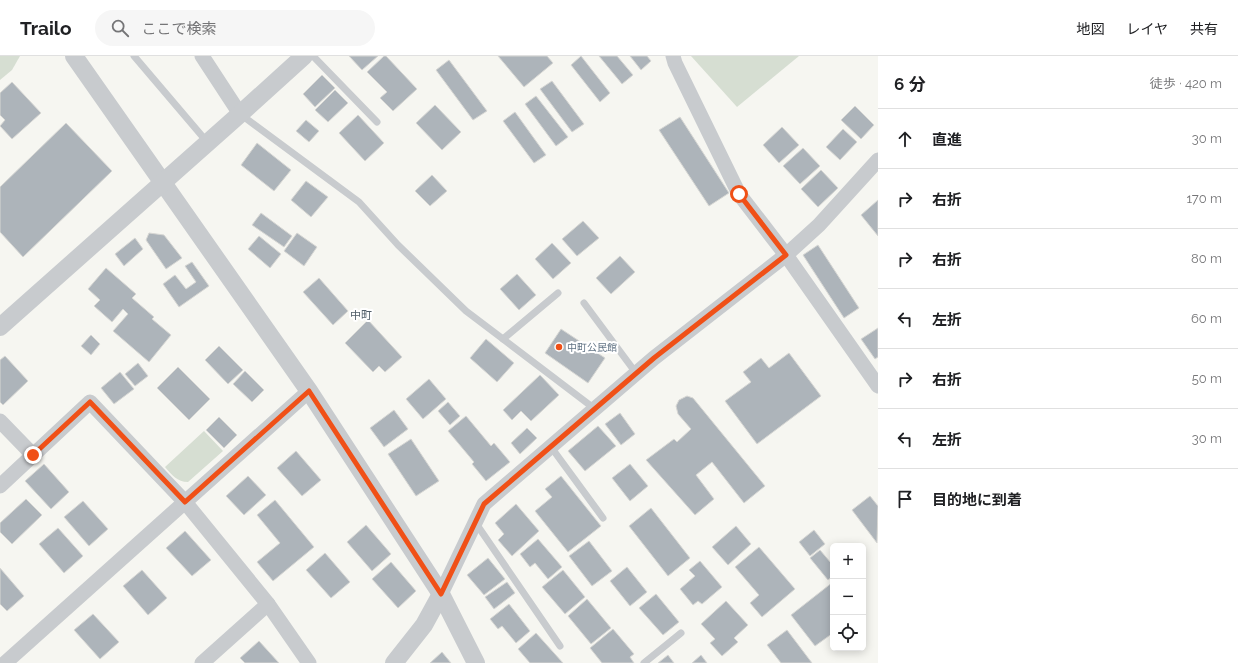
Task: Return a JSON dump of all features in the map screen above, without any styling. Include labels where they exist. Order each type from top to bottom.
[{"type":"street","points":[[74,56],[309,391],[441,594],[476,663]]},
{"type":"street","points":[[202,56],[240,114]]},
{"type":"street","points":[[0,328],[304,56]]},
{"type":"street","points":[[672,56],[739,194],[786,255],[878,386]]},
{"type":"street","points":[[394,663],[424,625],[441,594],[484,504],[654,358],[786,255],[819,225],[878,160]]},
{"type":"street","points":[[5,663],[309,391]]},
{"type":"street","points":[[0,486],[90,402],[185,502],[268,604],[309,663]]},
{"type":"street","points":[[0,421],[33,455]]},
{"type":"street","points":[[202,663],[268,604]]},
{"type":"lane","points":[[134,56],[208,143]]},
{"type":"lane","points":[[313,56],[377,122]]},
{"type":"lane","points":[[240,114],[359,202],[398,245],[466,311],[595,409]]},
{"type":"lane","points":[[503,339],[558,294]]},
{"type":"lane","points":[[584,303],[636,373]]},
{"type":"lane","points":[[551,447],[603,518]]},
{"type":"lane","points":[[475,522],[560,646]]},
{"type":"lane","points":[[644,663],[681,633]]},
{"type":"shaded area","points":[[0,56],[20,56],[12,70],[0,80]]},
{"type":"shaded area","points":[[691,56],[799,56],[737,107]]},
{"type":"shaded area","points":[[204,431],[223,451],[188,482],[181,481],[172,475],[165,467]]},
{"type":"building","points":[[349,56],[378,56],[362,70]]},
{"type":"building","points":[[384,56],[386,56],[417,89],[393,111],[380,98],[387,92],[367,72]]},
{"type":"building","points":[[498,56],[547,56],[553,63],[524,87]]},
{"type":"building","points":[[581,56],[610,93],[600,102],[571,65]]},
{"type":"building","points":[[599,56],[617,56],[633,75],[622,84]]},
{"type":"building","points":[[630,56],[647,56],[651,61],[641,70]]},
{"type":"building","points":[[449,60],[487,111],[473,120],[436,70]]},
{"type":"building","points":[[322,75],[335,88],[315,107],[303,94]]},
{"type":"building","points":[[552,81],[584,124],[572,132],[540,89]]},
{"type":"building","points":[[12,82],[41,113],[12,139],[0,126],[5,120],[0,115],[0,93]]},
{"type":"building","points":[[335,90],[348,103],[328,122],[315,110]]},
{"type":"building","points":[[536,96],[568,137],[556,146],[525,104]]},
{"type":"building","points":[[435,105],[461,132],[442,150],[416,123]]},
{"type":"building","points":[[855,106],[874,125],[861,139],[841,120]]},
{"type":"building","points":[[515,112],[546,155],[534,163],[503,121]]},
{"type":"building","points":[[358,115],[384,143],[365,161],[339,133]]},
{"type":"building","points":[[680,117],[729,193],[709,206],[659,130]]},
{"type":"building","points":[[306,120],[319,131],[309,142],[296,131]]},
{"type":"building","points":[[66,123],[112,171],[23,257],[0,232],[0,187]]},
{"type":"building","points":[[782,127],[799,145],[779,163],[763,145]]},
{"type":"building","points":[[843,129],[857,142],[840,160],[826,147]]},
{"type":"building","points":[[257,143],[291,170],[274,191],[241,165]]},
{"type":"building","points":[[803,148],[820,166],[800,184],[783,166]]},
{"type":"building","points":[[821,170],[838,188],[818,207],[801,189]]},
{"type":"building","points":[[432,175],[447,191],[430,206],[415,191]]},
{"type":"building","points":[[306,181],[328,197],[311,217],[291,200]]},
{"type":"building","points":[[878,200],[878,236],[861,215]]},
{"type":"building","points":[[261,213],[292,236],[284,247],[252,225]]},
{"type":"building","points":[[583,221],[599,238],[577,256],[562,239]]},
{"type":"building","points":[[149,233],[164,235],[182,258],[166,269],[146,240]]},
{"type":"building","points":[[297,233],[317,247],[304,266],[284,251]]},
{"type":"building","points":[[259,236],[281,254],[270,268],[248,249]]},
{"type":"building","points":[[135,238],[143,249],[124,266],[115,254]]},
{"type":"building","points":[[552,243],[571,263],[553,279],[535,259]]},
{"type":"building","points":[[818,245],[859,308],[844,318],[803,255]]},
{"type":"building","points":[[620,256],[635,272],[611,294],[596,278]]},
{"type":"building","points":[[192,262],[209,286],[179,307],[163,284],[175,275],[186,289],[196,282],[185,266]]},
{"type":"building","points":[[106,268],[136,294],[132,298],[154,317],[152,319],[171,335],[149,362],[113,331],[128,314],[123,309],[112,322],[94,306],[100,300],[88,289]]},
{"type":"building","points":[[517,274],[536,295],[519,310],[500,289]]},
{"type":"building","points":[[319,278],[348,311],[333,325],[303,292]]},
{"type":"building","points":[[368,320],[402,357],[385,372],[379,366],[373,372],[345,343]]},
{"type":"building","points":[[878,328],[878,357],[875,359],[861,339]]},
{"type":"building","points":[[561,329],[605,358],[588,383],[545,353]]},
{"type":"building","points":[[91,335],[100,344],[91,355],[81,346]]},
{"type":"building","points":[[486,339],[514,363],[497,382],[470,358]]},
{"type":"building","points":[[219,346],[243,370],[228,384],[205,360]]},
{"type":"building","points":[[789,353],[821,396],[757,444],[725,401],[751,382],[743,372],[761,358],[769,368]]},
{"type":"building","points":[[5,356],[28,381],[3,405],[0,402],[0,360]]},
{"type":"building","points":[[138,363],[148,376],[135,386],[125,374]]},
{"type":"building","points":[[178,367],[210,399],[189,420],[157,388]]},
{"type":"building","points":[[245,371],[264,390],[252,402],[233,384]]},
{"type":"building","points":[[120,372],[134,389],[114,404],[101,388]]},
{"type":"building","points":[[540,375],[559,395],[531,421],[521,411],[512,420],[503,410]]},
{"type":"building","points":[[429,379],[446,399],[423,419],[406,399]]},
{"type":"building","points":[[687,396],[693,398],[765,486],[744,503],[712,462],[696,475],[714,499],[695,515],[646,460],[674,439],[677,442],[691,429],[678,414],[676,406],[679,400]]},
{"type":"building","points":[[448,402],[460,416],[450,425],[438,411]]},
{"type":"building","points":[[394,410],[408,429],[384,447],[370,428]]},
{"type":"building","points":[[620,413],[635,434],[621,445],[605,424]]},
{"type":"building","points":[[466,416],[491,446],[494,443],[510,462],[486,481],[472,464],[474,462],[448,431]]},
{"type":"building","points":[[219,417],[237,435],[224,448],[206,430]]},
{"type":"building","points":[[598,426],[616,446],[585,471],[568,451]]},
{"type":"building","points":[[527,428],[537,438],[520,454],[511,443]]},
{"type":"building","points":[[411,439],[439,481],[416,496],[388,454]]},
{"type":"building","points":[[296,451],[321,480],[302,496],[277,468]]},
{"type":"building","points":[[44,464],[69,492],[51,509],[25,481]]},
{"type":"building","points":[[630,464],[648,486],[630,501],[612,478]]},
{"type":"building","points":[[248,476],[266,495],[244,515],[226,496]]},
{"type":"building","points":[[561,476],[601,526],[568,552],[535,511],[552,497],[545,489]]},
{"type":"building","points":[[870,496],[878,506],[877,543],[852,510]]},
{"type":"building","points":[[26,499],[42,515],[12,544],[0,532],[0,523]]},
{"type":"building","points":[[275,500],[314,547],[273,581],[257,562],[280,543],[257,515]]},
{"type":"building","points":[[83,501],[108,529],[89,546],[64,517]]},
{"type":"building","points":[[516,504],[539,531],[512,556],[498,540],[504,534],[495,523]]},
{"type":"building","points":[[651,508],[690,558],[668,576],[629,526]]},
{"type":"building","points":[[366,525],[391,554],[372,571],[347,542]]},
{"type":"building","points":[[736,526],[751,544],[728,565],[712,547]]},
{"type":"building","points":[[58,528],[83,556],[64,573],[39,544]]},
{"type":"building","points":[[814,530],[825,544],[810,556],[799,542]]},
{"type":"building","points":[[185,531],[211,560],[192,576],[166,548]]},
{"type":"building","points":[[538,539],[562,567],[548,579],[535,563],[530,567],[520,554]]},
{"type":"building","points":[[589,541],[612,571],[592,586],[569,556]]},
{"type":"building","points":[[759,547],[795,589],[762,617],[750,603],[759,595],[735,567]]},
{"type":"building","points":[[820,550],[830,562],[830,578],[828,580],[810,558]]},
{"type":"building","points":[[325,553],[350,582],[331,598],[306,570]]},
{"type":"building","points":[[488,558],[505,579],[484,595],[467,575]]},
{"type":"building","points":[[700,561],[722,587],[702,604],[698,601],[693,605],[680,589],[695,576],[689,570]]},
{"type":"building","points":[[391,562],[416,591],[398,608],[372,579]]},
{"type":"building","points":[[627,567],[647,592],[630,606],[610,581]]},
{"type":"building","points":[[0,568],[24,596],[7,611],[0,604]]},
{"type":"building","points":[[142,570],[167,598],[148,615],[123,586]]},
{"type":"building","points":[[563,570],[585,597],[565,614],[542,587]]},
{"type":"building","points":[[507,582],[515,593],[494,609],[485,597]]},
{"type":"building","points":[[830,584],[830,635],[815,646],[791,615]]},
{"type":"building","points":[[656,594],[679,622],[663,635],[639,608]]},
{"type":"building","points":[[587,599],[611,628],[591,644],[568,616]]},
{"type":"building","points":[[726,601],[748,625],[734,638],[738,642],[722,656],[710,643],[715,639],[701,624]]},
{"type":"building","points":[[509,604],[530,631],[516,643],[502,626],[498,629],[490,619]]},
{"type":"building","points":[[93,614],[119,642],[100,659],[74,630]]},
{"type":"building","points":[[613,629],[634,654],[630,657],[634,663],[602,663],[590,648]]},
{"type":"building","points":[[787,630],[812,663],[781,663],[767,645]]},
{"type":"building","points":[[536,633],[563,663],[530,663],[518,649]]},
{"type":"building","points":[[259,641],[279,663],[245,663],[240,658]]},
{"type":"building","points":[[442,652],[451,663],[430,663]]},
{"type":"building","points":[[668,655],[674,663],[658,663]]},
{"type":"building","points":[[701,655],[707,663],[692,663]]},
{"type":"place","name":"中町公民館","points":[[559,347]]},
{"type":"district","name":"中町","points":[[361,315]]},
{"type":"route","points":[[33,455],[90,402],[185,502],[309,391],[441,594],[484,504],[654,358],[786,255],[739,194]]}]
